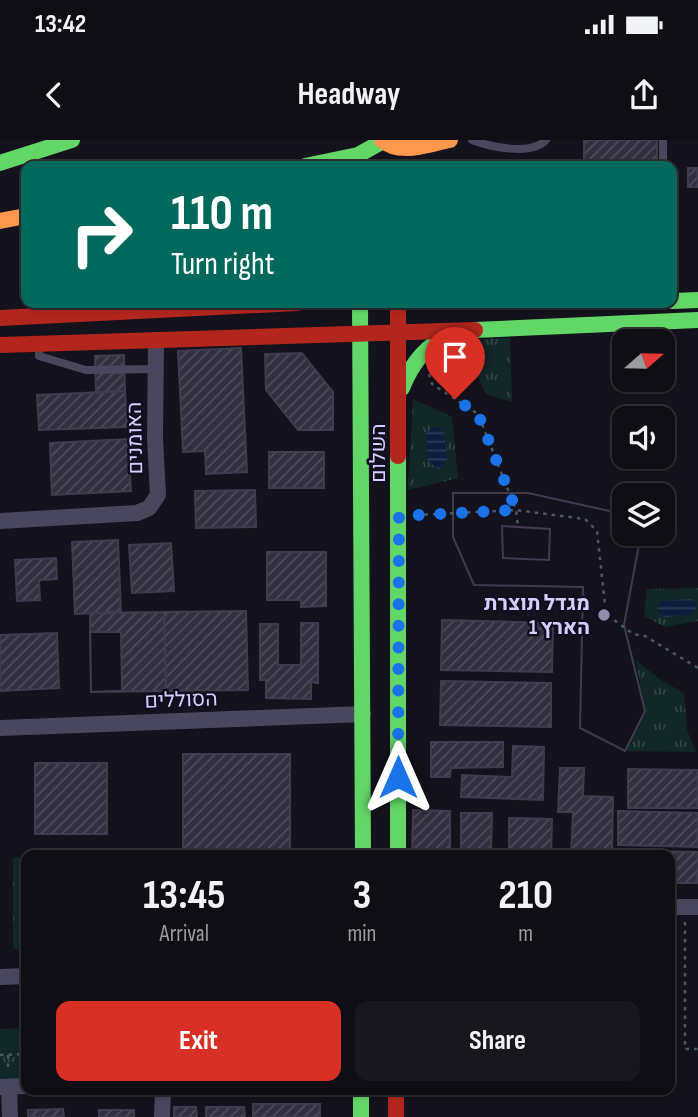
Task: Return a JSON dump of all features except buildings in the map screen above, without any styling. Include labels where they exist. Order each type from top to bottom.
[{"type":"main road","points":[[0,163],[72,140]]},
{"type":"main road","points":[[390,142],[396,161]]},
{"type":"main road","points":[[327,161],[390,142],[445,142]]},
{"type":"main road","points":[[422,161],[445,142]]},
{"type":"main road","points":[[0,221],[21,217]]},
{"type":"main road","points":[[677,301],[698,300]]},
{"type":"main road","points":[[0,318],[188,308]]},
{"type":"main road","name":"השלום","points":[[360,308],[363,850]]},
{"type":"main road","name":"השלום","points":[[398,308],[398,850]]},
{"type":"main road","points":[[0,345],[361,335],[698,320]]},
{"type":"main road","points":[[399,397],[421,351],[447,335],[465,330]]},
{"type":"main road","points":[[361,1095],[361,1117]]},
{"type":"main road","points":[[396,1095],[396,1117]]},
{"type":"street","name":"האומנים","points":[[0,521],[32,514],[137,513],[149,508],[158,495],[155,438],[156,340]]},
{"type":"street","name":"הסוללים","points":[[0,728],[363,714]]},
{"type":"street","points":[[0,977],[21,976]]},
{"type":"street","points":[[4,1087],[10,1117]]},
{"type":"street","points":[[162,1117],[163,1095]]},
{"type":"lane","points":[[472,140],[487,146],[516,149],[542,145],[546,140]]},
{"type":"lane","points":[[663,140],[663,161]]},
{"type":"lane","points":[[40,343],[39,356],[86,370],[155,369]]},
{"type":"path","points":[[421,351],[432,384],[478,414],[516,510],[518,527]]},
{"type":"path","points":[[399,516],[516,510],[585,519],[597,531],[606,614],[633,635],[645,636],[698,668]]},
{"type":"path","points":[[684,907],[685,1049],[698,1049]]},
{"type":"path","points":[[0,1055],[21,1054]]},
{"type":"green space","points":[[510,338],[512,402],[486,394],[471,364],[439,372],[432,366],[464,340]]},
{"type":"green space","points":[[413,399],[452,417],[458,478],[408,490]]},
{"type":"green space","points":[[698,588],[698,621],[665,627],[644,616],[647,589]]},
{"type":"green space","points":[[636,660],[661,680],[684,693],[687,730],[696,752],[625,751],[645,711]]},
{"type":"green space","points":[[13,857],[21,858],[21,949],[13,949]]},
{"type":"green space","points":[[21,1028],[21,1081],[0,1082],[0,1029]]},
{"type":"water","points":[[435,426],[444,431],[447,460],[438,469],[428,461],[426,433]]},
{"type":"water","points":[[692,599],[697,608],[691,615],[664,617],[657,610],[661,601]]},
{"type":"traffic: fast","points":[[0,163],[72,140]]},
{"type":"traffic: fast","points":[[329,161],[358,155],[385,140]]},
{"type":"traffic: fast","points":[[677,301],[698,300]]},
{"type":"traffic: fast","points":[[360,308],[363,850]]},
{"type":"traffic: fast","points":[[475,330],[698,320]]},
{"type":"traffic: fast","points":[[402,388],[421,356],[451,334]]},
{"type":"traffic: fast","points":[[398,456],[398,850]]},
{"type":"traffic: fast","points":[[361,1095],[361,1117]]},
{"type":"traffic: slow","points":[[382,140],[389,145],[406,148],[450,140]]},
{"type":"traffic: slow","points":[[0,221],[21,217]]},
{"type":"traffic: jam","points":[[0,318],[198,308]]},
{"type":"traffic: jam","points":[[398,308],[398,456]]},
{"type":"traffic: jam","points":[[0,345],[475,330]]},
{"type":"traffic: jam","points":[[396,1095],[396,1117]]},
{"type":"place","name":"מגדל תוצרת הארץ 1","points":[[604,615]]},
{"type":"route","points":[[398,777],[399,516],[516,510],[478,414],[455,399]]}]
